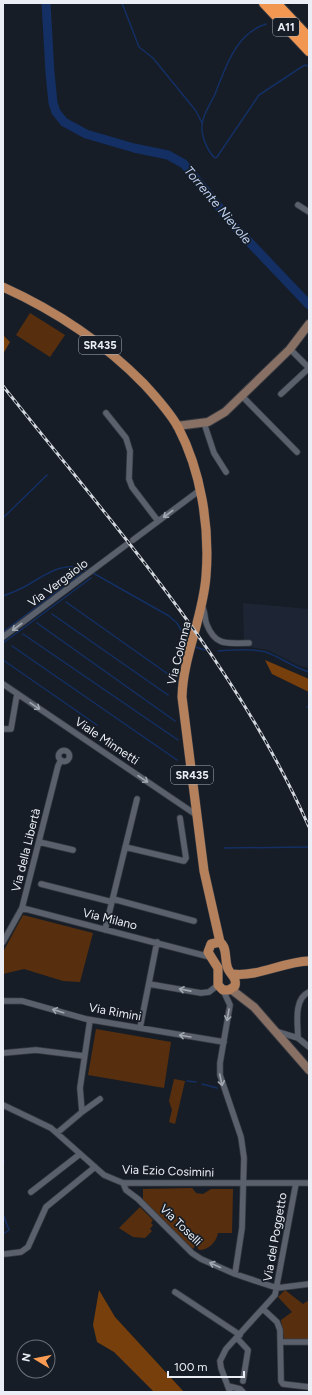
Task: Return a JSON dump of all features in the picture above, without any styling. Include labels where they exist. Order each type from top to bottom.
[{"type":"highway","name":"A11","points":[[264,3],[309,52]]},
{"type":"highway","name":"A11","points":[[276,3],[309,38]]},
{"type":"main road","name":"SR435","points":[[3,287],[52,311],[109,351],[152,392],[177,426]]},
{"type":"main road","points":[[177,426],[204,423],[218,417],[230,408],[290,349],[308,325]]},
{"type":"main road","name":"Via Colonna","points":[[177,426],[190,456],[200,490],[206,535],[207,560],[202,606],[203,622],[184,675],[182,697],[204,871],[214,913],[214,944]]},
{"type":"main road","name":"SR435","points":[[229,987],[232,974],[227,966],[224,948],[214,944],[210,957],[229,987],[246,995],[254,1007],[309,1070]]},
{"type":"main road","points":[[229,987],[253,974],[295,963],[309,961]]},
{"type":"main road","points":[[232,974],[253,974]]},
{"type":"street","points":[[298,205],[309,212]]},
{"type":"street","points":[[281,394],[309,368],[290,349]]},
{"type":"street","points":[[242,396],[297,452]]},
{"type":"street","points":[[106,413],[126,438],[130,451],[129,479],[132,487],[158,522]]},
{"type":"street","points":[[204,423],[214,453],[226,472]]},
{"type":"street","points":[[133,540],[200,490]]},
{"type":"street","name":"Via Vergaiolo","points":[[3,637],[126,545]]},
{"type":"street","points":[[203,622],[215,638],[220,642],[249,643]]},
{"type":"street","name":"Viale Minnetti","points":[[3,684],[198,816]]},
{"type":"street","points":[[3,729],[11,729],[17,694]]},
{"type":"street","name":"Via della Libertà","points":[[3,942],[22,908],[40,842],[58,766],[61,760]]},
{"type":"street","points":[[105,930],[137,799]]},
{"type":"street","points":[[125,847],[184,861],[186,858],[180,818]]},
{"type":"street","points":[[40,842],[73,850]]},
{"type":"street","points":[[41,884],[194,921]]},
{"type":"street","name":"Via Milano","points":[[22,908],[210,957]]},
{"type":"street","points":[[140,1028],[157,942]]},
{"type":"street","points":[[193,952],[214,944]]},
{"type":"street","points":[[149,984],[201,993],[229,987],[230,1005],[220,1075],[242,1143],[245,1184],[242,1228],[235,1274]]},
{"type":"street","points":[[298,1038],[298,1007],[302,997],[309,992]]},
{"type":"street","name":"Via Rimini","points":[[3,1001],[26,1001],[90,1020],[224,1042]]},
{"type":"street","points":[[82,1112],[80,1088],[90,1020]]},
{"type":"street","points":[[275,1030],[298,1038],[309,1047]]},
{"type":"street","points":[[3,1053],[36,1050],[84,1056]]},
{"type":"street","points":[[57,1133],[100,1099]]},
{"type":"street","name":"Via Ezio Cosimini","points":[[3,1105],[57,1133],[104,1175],[123,1183],[309,1183]]},
{"type":"street","points":[[31,1192],[80,1154]]},
{"type":"street","points":[[5,1254],[21,1252],[28,1247],[46,1207],[95,1167]]},
{"type":"street","name":"Via Toselli","points":[[123,1183],[126,1190],[138,1199],[192,1253],[201,1259],[235,1274],[277,1288]]},
{"type":"street","name":"Via del Poggetto","points":[[229,1389],[220,1361],[226,1349],[275,1295],[296,1183]]},
{"type":"street","points":[[277,1288],[307,1284]]},
{"type":"street","points":[[175,1292],[238,1337],[248,1350],[243,1381]]},
{"type":"street","points":[[263,1309],[277,1322],[280,1330],[281,1381],[283,1384],[309,1387]]},
{"type":"street","points":[[281,1342],[309,1342]]},
{"type":"street","points":[[229,1389],[240,1389],[243,1392]]},
{"type":"shaded area","points":[[30,313],[65,335],[50,357],[16,335]]},
{"type":"shaded area","points":[[3,335],[10,342],[3,354]]},
{"type":"shaded area","points":[[243,603],[309,609],[309,668],[300,666],[268,650],[244,646]]},
{"type":"shaded area","points":[[265,660],[309,679],[309,692],[272,674]]},
{"type":"shaded area","points":[[23,915],[93,933],[80,982],[63,981],[24,969],[3,974],[3,952]]},
{"type":"shaded area","points":[[96,1029],[171,1042],[164,1088],[88,1075]]},
{"type":"shaded area","points":[[174,1079],[185,1081],[175,1124],[169,1122],[172,1110],[169,1101]]},
{"type":"shaded area","points":[[192,1188],[196,1193],[203,1194],[211,1189],[233,1189],[232,1233],[218,1233],[213,1243],[202,1250],[199,1250],[196,1246],[192,1249],[143,1201],[143,1189]]},
{"type":"shaded area","points":[[140,1207],[153,1220],[151,1223],[153,1225],[150,1229],[152,1231],[145,1238],[133,1237],[119,1228]]},
{"type":"shaded area","points":[[99,1290],[115,1317],[184,1392],[154,1392],[114,1352],[97,1342],[93,1325]]},
{"type":"shaded area","points":[[285,1290],[303,1304],[309,1300],[309,1340],[284,1339],[281,1320],[292,1312],[278,1297]]},
{"type":"waterway","name":"Torrente Nievole","points":[[46,3],[53,103],[56,112],[64,122],[86,134],[134,148],[168,155],[184,164],[236,228],[309,305]]},
{"type":"waterway","points":[[122,3],[139,47],[153,58],[196,111],[202,123]]},
{"type":"waterway","points":[[266,24],[246,35],[239,43],[228,63],[204,116],[202,129],[207,147],[212,155],[215,158],[217,157],[259,95],[303,66],[306,65],[309,67]]},
{"type":"waterway","points":[[3,518],[47,475]]},
{"type":"waterway","points":[[3,596],[55,570],[71,567],[87,571]]},
{"type":"waterway","points":[[3,632],[82,573]]},
{"type":"waterway","points":[[93,573],[169,616],[177,623],[188,642]]},
{"type":"waterway","points":[[3,643],[91,578]]},
{"type":"waterway","points":[[66,602],[175,679]]},
{"type":"waterway","points":[[52,614],[168,695]]},
{"type":"waterway","points":[[37,623],[175,721]]},
{"type":"waterway","points":[[23,634],[178,740]]},
{"type":"waterway","points":[[12,646],[177,760]]},
{"type":"waterway","points":[[195,647],[205,650]]},
{"type":"waterway","points":[[218,651],[248,650],[266,652],[309,672]]},
{"type":"waterway","points":[[3,660],[97,725]]},
{"type":"waterway","points":[[224,848],[309,847]]},
{"type":"waterway","points":[[187,1081],[196,1082]]},
{"type":"waterway","points":[[202,1084],[217,1088]]},
{"type":"waterway","points":[[3,1214],[9,1230],[3,1234]]},
{"type":"railway","points":[[3,386],[129,544],[170,597],[209,652],[246,708],[279,766],[309,827]]}]
